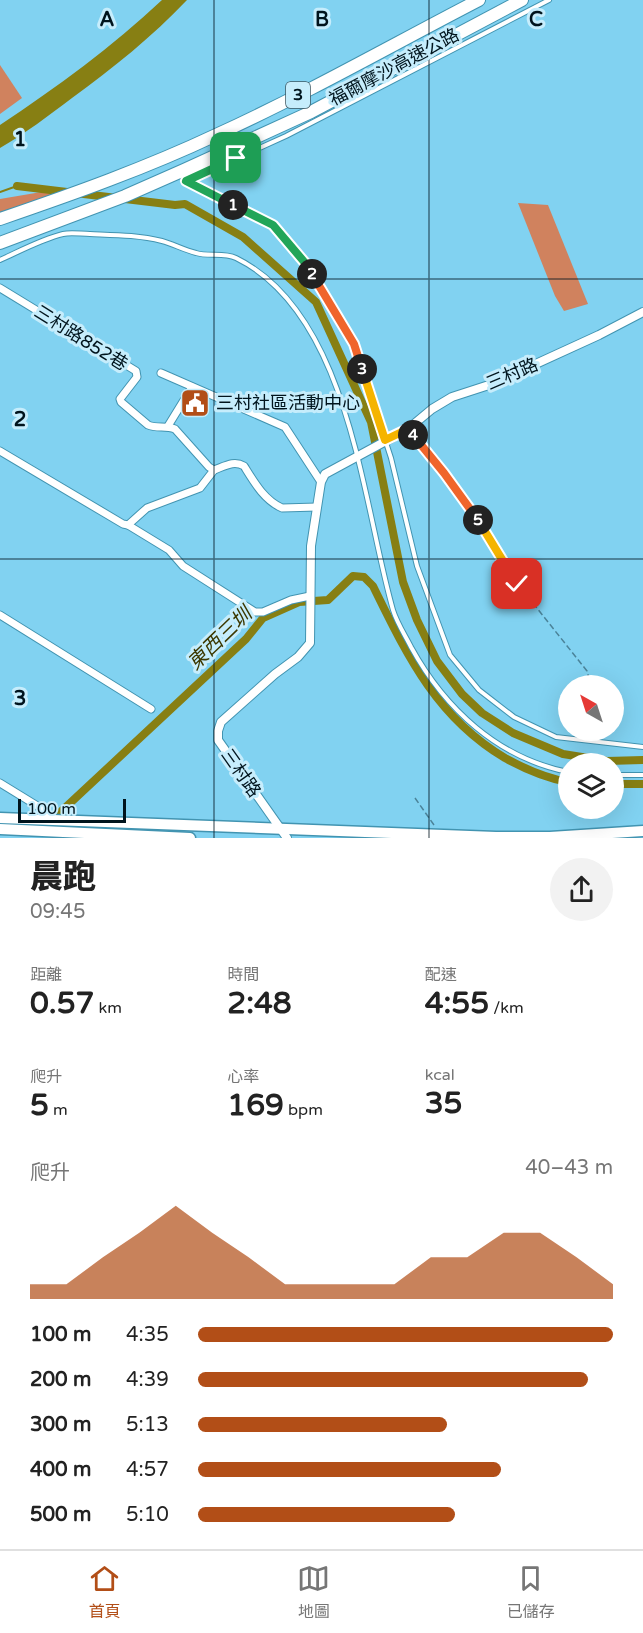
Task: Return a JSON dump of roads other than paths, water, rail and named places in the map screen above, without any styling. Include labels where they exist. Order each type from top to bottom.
[{"type":"highway","name":"福爾摩沙高速公路","points":[[0,219],[110,179],[216,135],[279,105],[479,0]]},
{"type":"highway","name":"福爾摩沙高速公路","points":[[0,243],[125,196],[311,112],[522,0]]},
{"type":"main road","points":[[0,818],[39,820],[52,826],[91,836],[190,838]]},
{"type":"main road","points":[[0,829],[34,831],[52,826],[99,823],[284,834],[550,837],[640,832]]},
{"type":"main road","points":[[91,836],[99,823]]},
{"type":"main road","points":[[106,836],[113,824]]},
{"type":"street","name":"三村路852巷","points":[[0,288],[136,372],[137,377],[120,399],[121,402],[148,425],[168,426],[175,429],[214,470]]},
{"type":"street","name":"三村路","points":[[360,455],[408,429],[432,409],[452,397],[492,384],[643,312]]},
{"type":"street","points":[[161,373],[285,427],[321,482]]},
{"type":"street","points":[[168,426],[192,387]]},
{"type":"street","points":[[0,451],[123,525],[128,525],[170,550],[183,566],[255,612],[263,612],[291,600],[310,597],[311,546],[321,482],[325,474],[360,455]]},
{"type":"street","points":[[128,525],[147,508],[200,488],[214,470],[233,463],[244,466],[260,490],[276,506],[282,508],[317,507]]},
{"type":"street","name":"三村路","points":[[284,834],[218,740],[218,730],[221,722],[306,649],[310,643],[310,597]]},
{"type":"street","points":[[0,615],[151,709]]},
{"type":"street","points":[[0,783],[44,810],[52,826]]},
{"type":"lane","points":[[549,0],[286,136],[186,181],[273,225],[306,264],[354,344],[391,458],[417,566],[450,655],[479,690],[514,717],[556,737],[643,747]]},
{"type":"lane","points":[[0,260],[64,233],[125,235],[163,241],[198,254],[234,256],[261,273],[282,292],[318,345],[350,424],[360,455],[394,613],[425,673],[454,709],[479,732],[544,767],[558,770]]},
{"type":"lane","points":[[624,775],[643,775]]},
{"type":"waterway","points":[[0,192],[17,186]]},
{"type":"waterway","points":[[17,186],[175,205],[185,204],[243,237],[316,302],[371,422],[403,582],[417,620],[437,661],[462,694],[482,713],[513,733],[563,754],[607,761],[643,760]]},
{"type":"waterway","name":"東西三圳","points":[[53,819],[246,639],[263,618],[299,602],[328,600],[353,576],[364,577],[373,586],[398,636],[426,683],[460,724],[505,758],[536,773],[558,780]]},
{"type":"waterway","name":"東西三圳","points":[[624,784],[643,784]]},
{"type":"place","name":"三村社區活動中心","points":[[195,403]]}]
